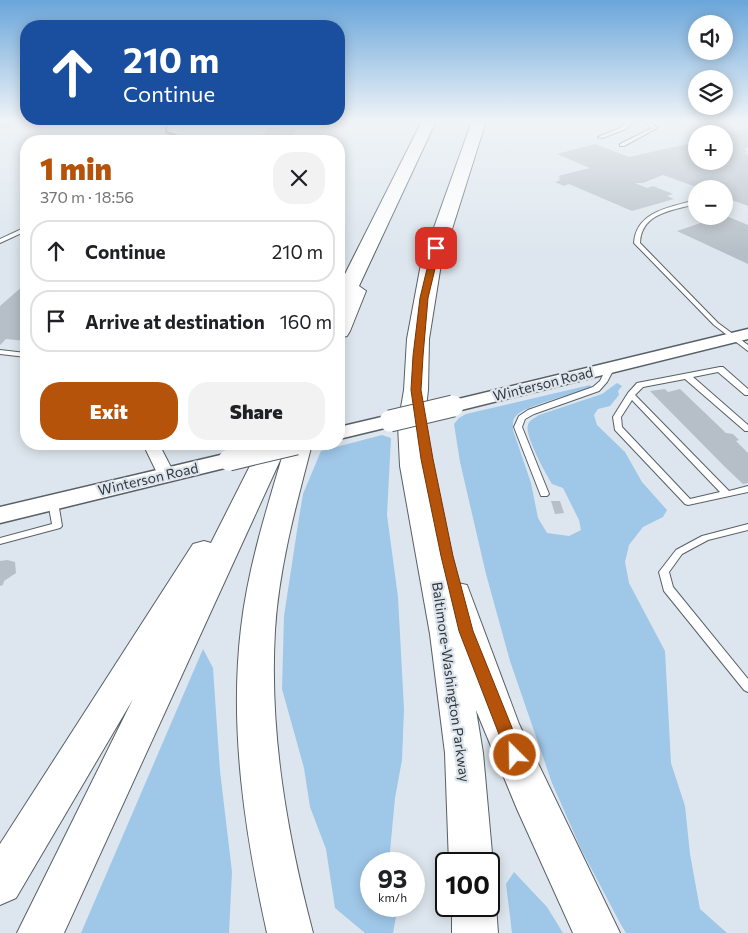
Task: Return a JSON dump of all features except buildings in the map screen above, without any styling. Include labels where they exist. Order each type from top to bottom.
[{"type":"highway","points":[[345,294],[407,165]]},
{"type":"highway","name":"Baltimore-Washington Parkway","points":[[464,165],[431,264],[418,339],[416,390],[411,425],[414,466],[447,634],[464,753],[470,852]]},
{"type":"highway","points":[[345,318],[402,192],[402,175]]},
{"type":"highway","points":[[345,278],[366,250]]},
{"type":"highway","points":[[416,390],[430,477],[466,631],[507,738],[597,933]]},
{"type":"highway","points":[[0,883],[193,571],[257,450]]},
{"type":"highway","points":[[40,933],[271,450]]},
{"type":"highway","points":[[290,933],[270,837],[261,762],[256,691],[258,628],[266,574],[272,539],[296,450]]},
{"type":"highway","points":[[474,917],[475,933]]},
{"type":"street","name":"Winterson Road","points":[[345,432],[611,367],[743,340]]},
{"type":"street","points":[[154,450],[166,475]]},
{"type":"street","name":"Winterson Road","points":[[0,515],[272,450]]},
{"type":"lane","points":[[688,205],[646,220],[637,232],[637,243],[716,324],[743,340]]},
{"type":"lane","points":[[0,241],[20,232]]},
{"type":"lane","points":[[0,352],[20,354]]},
{"type":"lane","points":[[544,494],[518,427],[522,418],[531,412],[596,390],[611,367]]},
{"type":"lane","points":[[748,393],[720,370],[687,376],[640,385],[617,417],[618,428],[688,502],[748,489]]},
{"type":"lane","points":[[687,376],[748,429]]},
{"type":"lane","points":[[631,395],[728,494]]},
{"type":"lane","points":[[0,541],[56,526],[53,502]]},
{"type":"lane","points":[[748,527],[699,542],[679,552],[664,572],[668,588],[748,687]]},
{"type":"shaded area","points":[[617,383],[622,386],[618,391],[619,395],[610,406],[598,409],[594,415],[597,425],[625,452],[642,482],[667,510],[663,517],[643,527],[629,545],[625,562],[629,583],[665,651],[671,763],[685,806],[690,854],[700,909],[727,933],[626,933],[620,923],[581,849],[552,783],[510,661],[486,574],[460,462],[454,424],[459,418],[466,414],[590,385],[591,387],[522,411],[515,417],[513,424],[513,430],[531,483],[538,518],[547,533],[569,536],[581,530],[579,520],[563,488],[552,484],[541,464],[529,437],[528,425],[531,420],[539,415],[602,394]]},
{"type":"shaded area","points":[[382,435],[391,438],[387,515],[398,597],[404,709],[402,760],[395,798],[390,852],[360,852],[360,917],[396,917],[393,933],[365,933],[335,908],[326,849],[310,807],[304,768],[282,689],[284,616],[303,494],[321,451],[345,450],[345,445]]},
{"type":"shaded area","points":[[203,649],[213,668],[220,771],[232,872],[229,933],[81,933]]},
{"type":"shaded area","points":[[514,872],[547,907],[563,933],[512,933],[506,884]]},
{"type":"route","points":[[436,248],[424,298],[418,339],[416,390],[430,477],[466,631],[515,755]]}]
